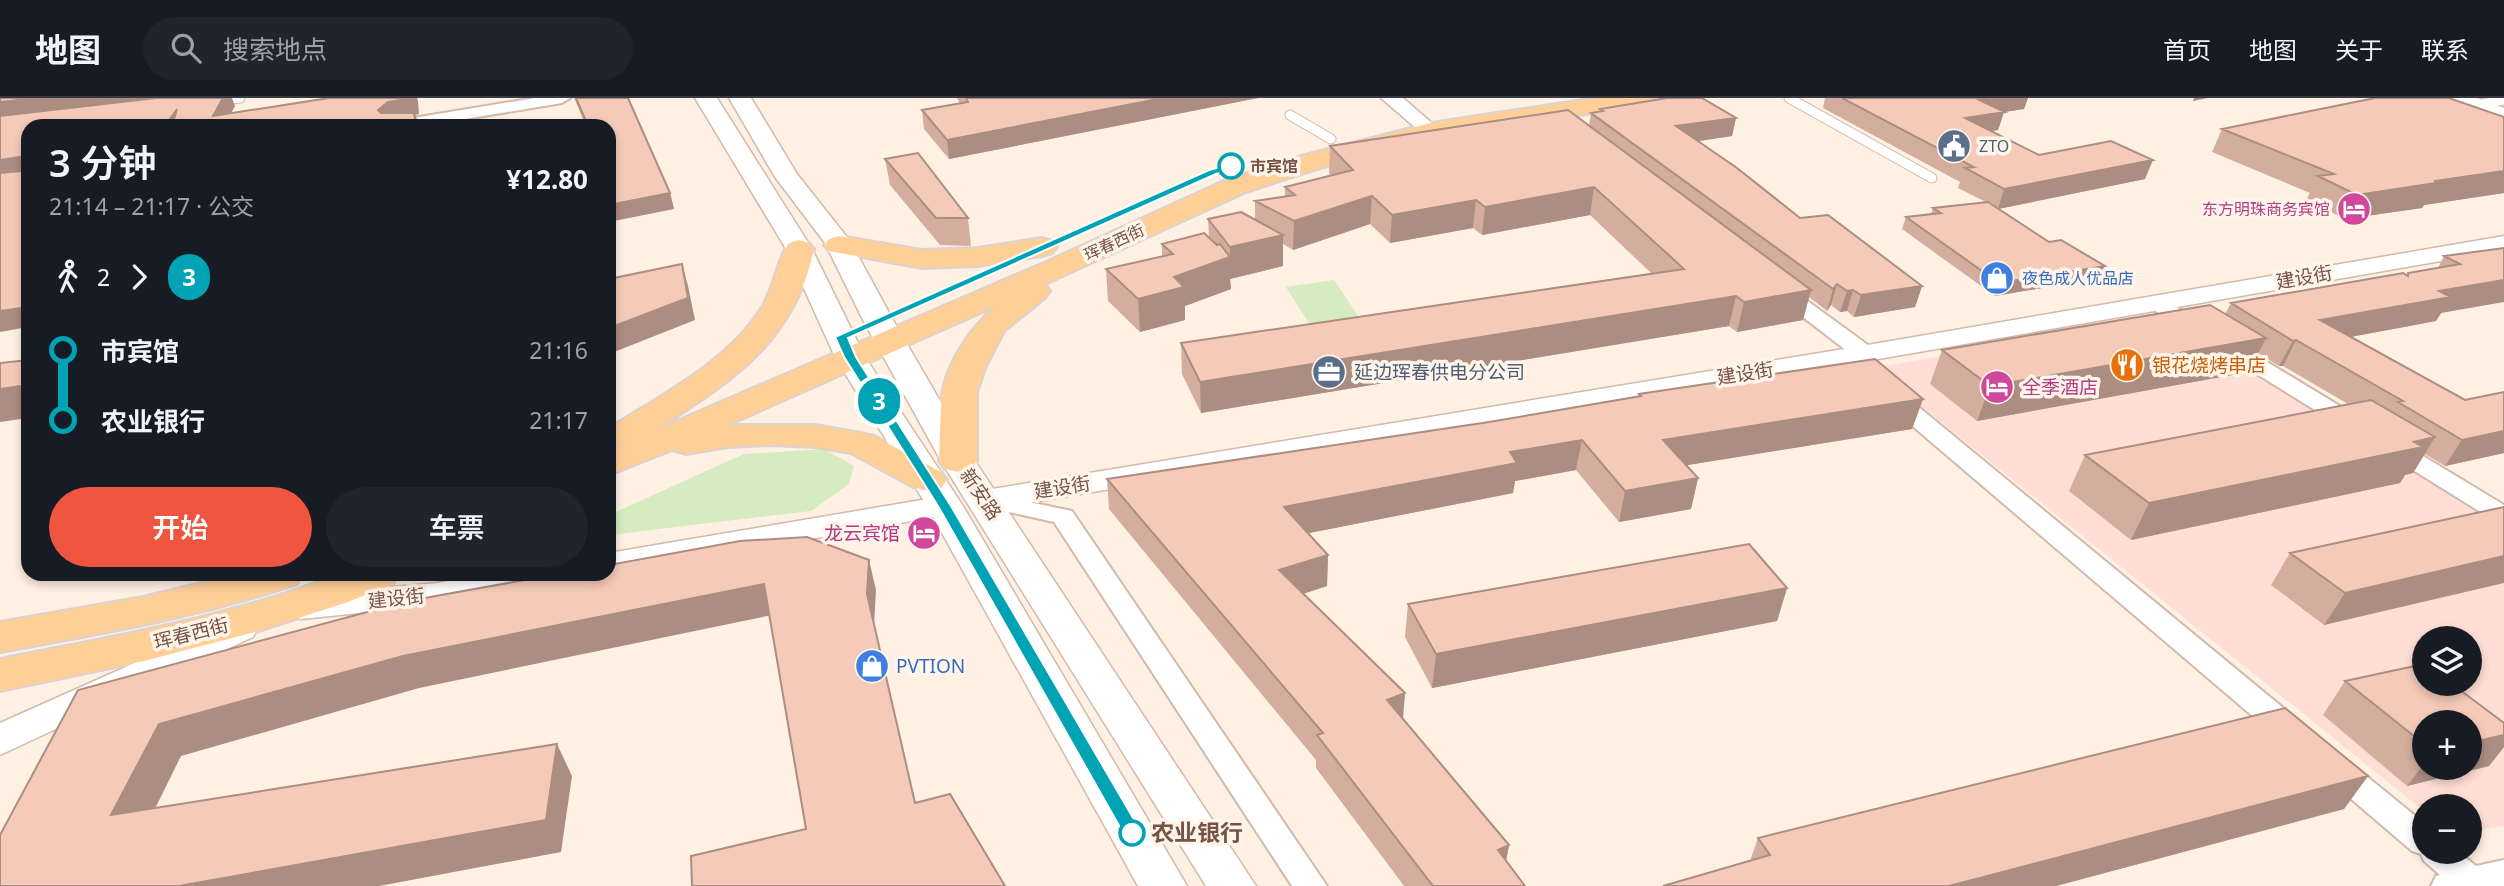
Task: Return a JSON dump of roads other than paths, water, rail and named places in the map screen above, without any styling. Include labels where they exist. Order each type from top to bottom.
[{"type":"main road","name":"新安路","points":[[706,98],[799,249],[846,347],[944,482],[986,500],[1232,886]]},
{"type":"main road","name":"新安路","points":[[740,98],[787,177],[839,245],[884,330],[944,482],[1163,886]]},
{"type":"main road","name":"珲春西街","points":[[618,448],[1054,256],[1236,186],[1425,126],[1578,98]]},
{"type":"main road","name":"珲春西街","points":[[1054,256],[1213,172],[1293,148],[1331,139],[1549,113],[1643,98]]},
{"type":"main road","points":[[2437,98],[2504,121]]},
{"type":"main road","points":[[2466,102],[2504,115]]},
{"type":"main road","points":[[759,184],[787,177]]},
{"type":"main road","points":[[839,245],[922,259],[1054,256]]},
{"type":"main road","points":[[618,448],[745,349],[774,314],[788,289],[799,249]]},
{"type":"main road","points":[[618,448],[728,436],[815,436],[861,444],[944,482],[960,392],[968,368],[991,326],[1054,256]]},
{"type":"main road","name":"珲春西街","points":[[0,675],[170,639],[281,592],[348,587],[362,581]]},
{"type":"main road","name":"珲春西街","points":[[0,637],[151,611],[256,584],[281,592]]},
{"type":"street","points":[[438,119],[562,98]]},
{"type":"street","points":[[1391,98],[1425,126]]},
{"type":"street","points":[[1549,113],[1571,130]]},
{"type":"street","name":"建设街","points":[[986,500],[1862,367],[2156,303],[2504,243]]},
{"type":"street","points":[[1766,279],[1862,367],[2412,832]]},
{"type":"street","points":[[2156,303],[2504,516]]},
{"type":"street","points":[[616,562],[944,482]]},
{"type":"street","points":[[986,500],[1063,516],[1310,886]]},
{"type":"street","name":"建设街","points":[[0,740],[92,696],[281,592],[438,594],[511,581]]},
{"type":"street","points":[[61,755],[92,696]]},
{"type":"street","points":[[2445,864],[2459,883],[2504,874]]},
{"type":"lane","points":[[200,103],[240,98]]},
{"type":"lane","points":[[1789,98],[1932,178]]},
{"type":"lane","points":[[2466,102],[2504,100]]},
{"type":"lane","points":[[1290,115],[1331,139]]},
{"type":"place","name":"ZTO","points":[[1954,146]]},
{"type":"place","name":"市宾馆","points":[[1231,166]]},
{"type":"place","name":"东方明珠商务宾馆","points":[[2354,209]]},
{"type":"place","name":"夜色成人优品店","points":[[1997,278]]},
{"type":"place","name":"银花烧烤串店","points":[[2127,365]]},
{"type":"place","name":"延边珲春供电分公司","points":[[1329,372]]},
{"type":"place","name":"全季酒店","points":[[1997,387]]},
{"type":"place","name":"龙云宾馆","points":[[924,533]]},
{"type":"place","name":"PVTION","points":[[872,666]]},
{"type":"place","name":"农业银行","points":[[1132,833]]}]
